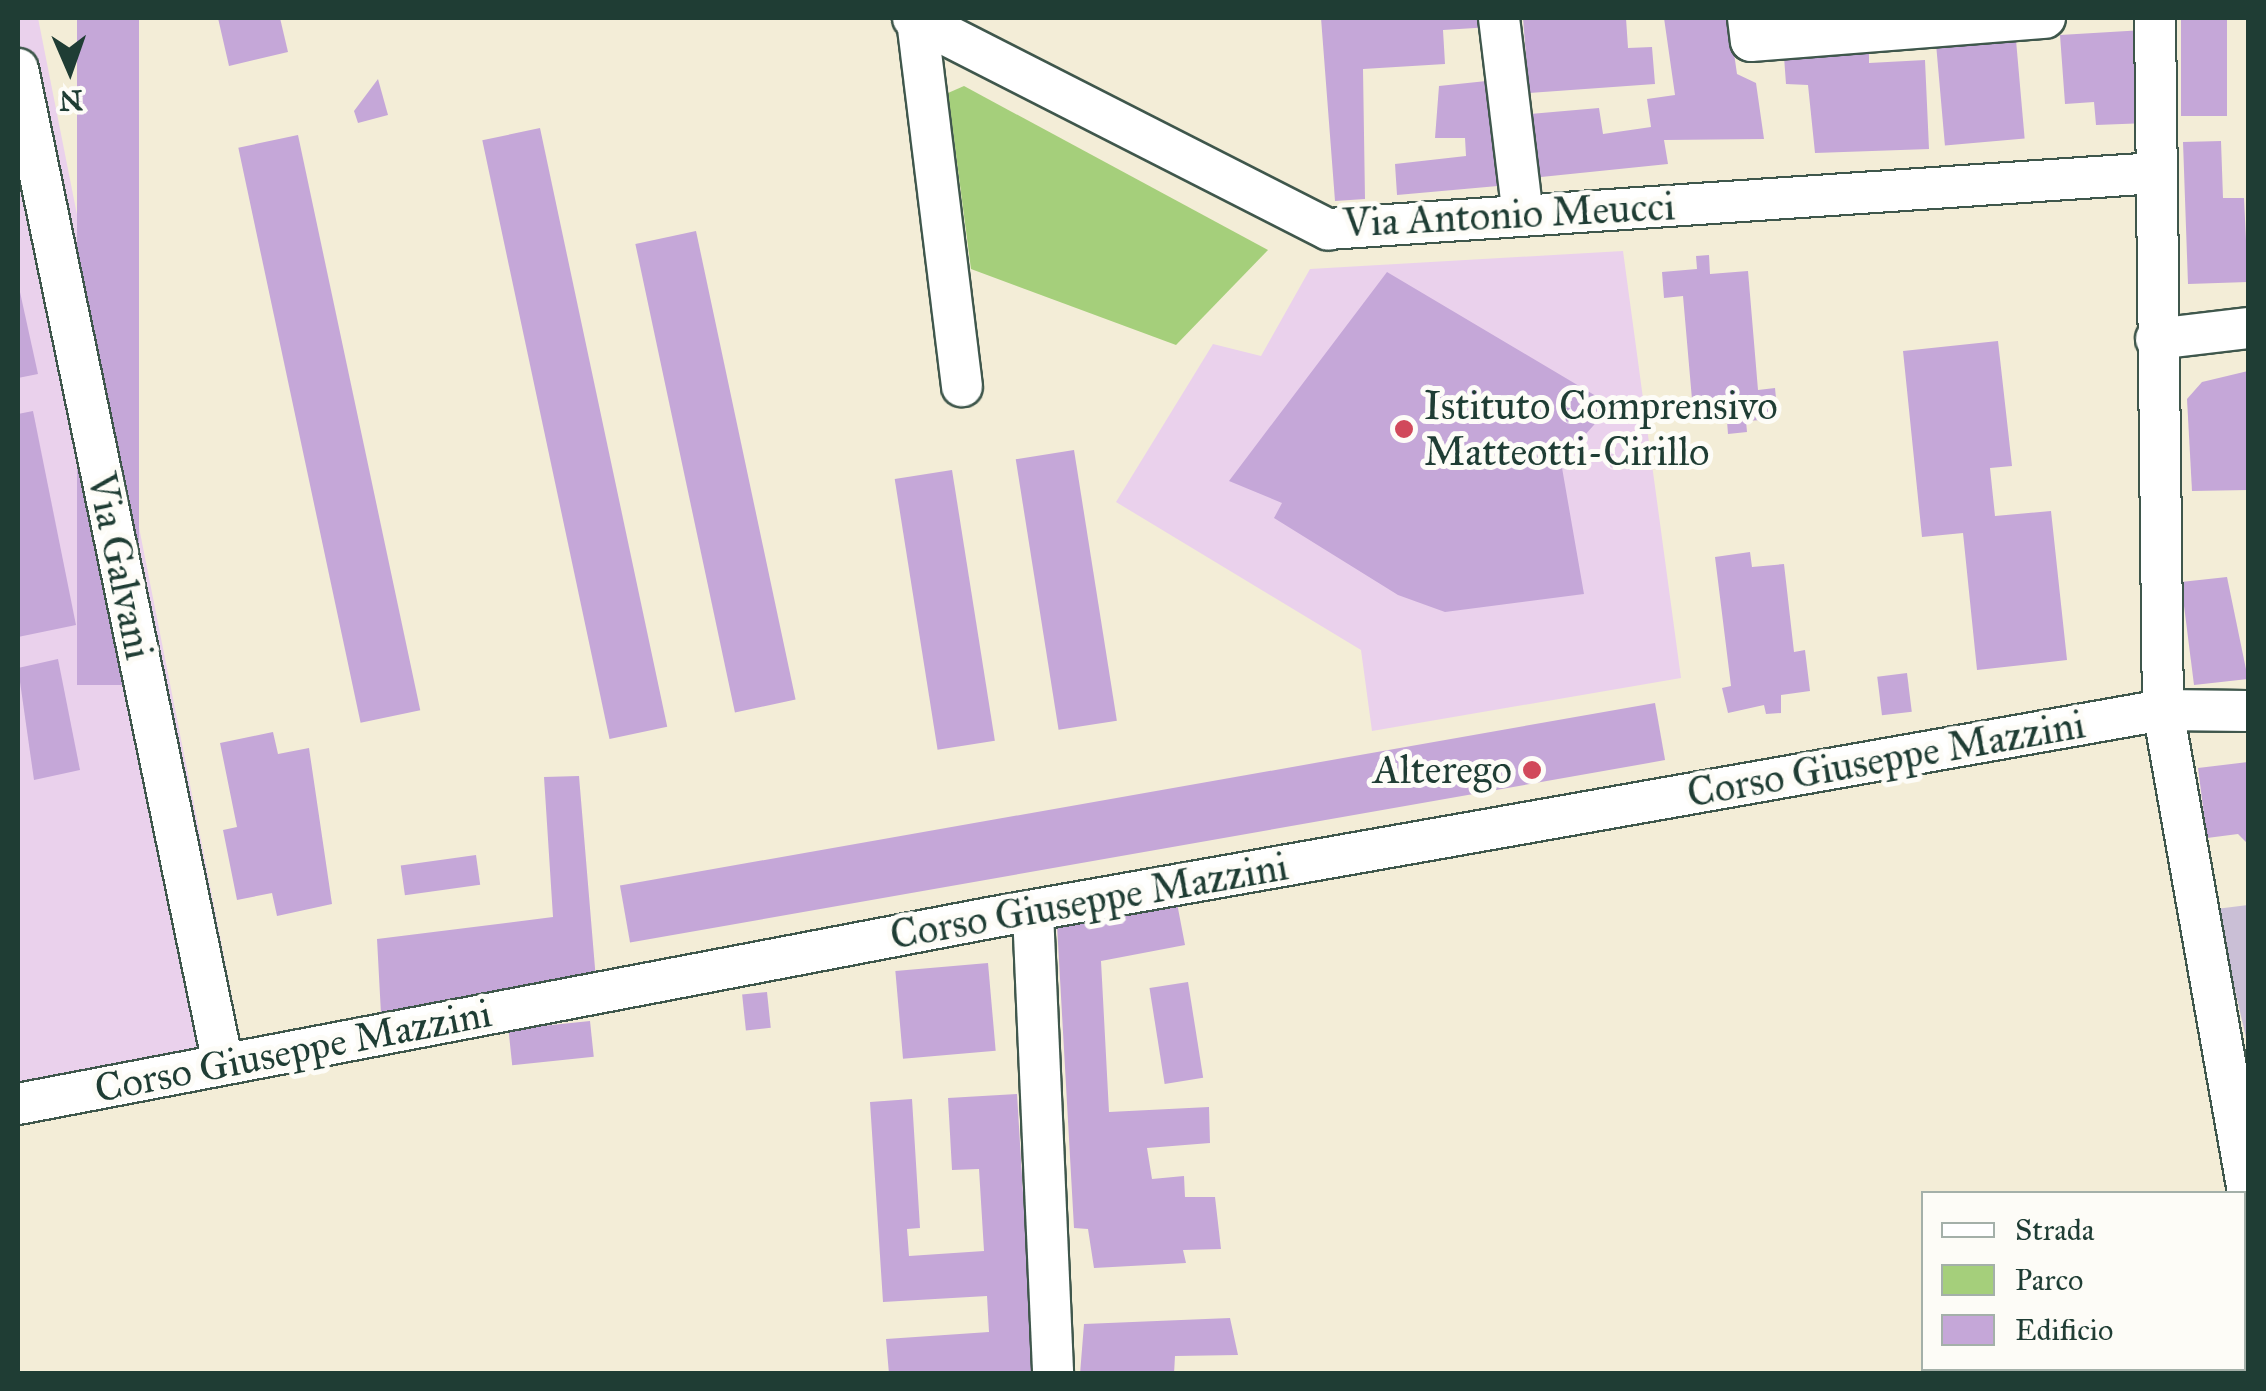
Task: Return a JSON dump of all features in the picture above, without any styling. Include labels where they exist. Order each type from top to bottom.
[{"type":"street","points":[[1499,18],[1523,216]]},
{"type":"street","points":[[1748,18],[1751,42],[2045,18]]},
{"type":"street","points":[[2154,18],[2163,710],[2248,1192]]},
{"type":"street","points":[[915,19],[962,386]]},
{"type":"street","name":"Via Antonio Meucci","points":[[915,19],[1328,228],[2155,173]]},
{"type":"street","name":"Via Galvani","points":[[18,69],[224,1064]]},
{"type":"street","points":[[2156,339],[2248,328]]},
{"type":"street","name":"Corso Giuseppe Mazzini","points":[[18,1104],[1032,912],[2163,710],[2248,711]]},
{"type":"street","points":[[1032,912],[1054,1374]]},
{"type":"shaded area","points":[[18,18],[38,18],[242,1047],[18,1091]]},
{"type":"shaded area","name":"Istituto Comprensivo Matteotti-Cirillo","points":[[1623,251],[1681,678],[1372,731],[1361,650],[1116,502],[1213,344],[1261,356],[1310,269]]},
{"type":"shaded area","points":[[2248,905],[2248,1046],[2216,909]]},
{"type":"green space","points":[[964,86],[1268,250],[1176,345],[971,269],[948,93]]},
{"type":"building","points":[[77,18],[139,18],[139,685],[77,685]]},
{"type":"building","points":[[218,18],[280,18],[288,52],[229,66]]},
{"type":"building","points":[[1321,18],[1490,18],[1491,27],[1443,30],[1445,64],[1363,69],[1365,199],[1335,201]]},
{"type":"building","points":[[1523,18],[1626,18],[1628,48],[1652,47],[1655,84],[1529,93]]},
{"type":"building","points":[[1664,18],[1729,18],[1737,74],[1756,83],[1764,139],[1664,140],[1668,164],[1522,179],[1515,135],[1533,133],[1530,114],[1599,108],[1603,134],[1651,127],[1647,99],[1675,95]]},
{"type":"building","points":[[2181,19],[2227,19],[2227,116],[2181,116]]},
{"type":"building","points":[[2144,30],[2148,123],[2096,125],[2094,102],[2065,104],[2060,35]]},
{"type":"building","points":[[2016,40],[2025,139],[1945,146],[1936,47]]},
{"type":"building","points":[[1869,41],[1869,63],[1925,60],[1929,149],[1815,153],[1808,85],[1786,84],[1783,43]]},
{"type":"building","points":[[378,79],[388,115],[358,123],[354,111]]},
{"type":"building","points":[[1496,80],[1509,185],[1397,195],[1395,164],[1466,156],[1465,138],[1435,138],[1439,86]]},
{"type":"building","points":[[540,128],[667,727],[610,739],[482,140]]},
{"type":"building","points":[[298,135],[420,710],[361,723],[238,148]]},
{"type":"building","points":[[2221,141],[2223,198],[2244,198],[2248,282],[2188,284],[2183,142]]},
{"type":"building","points":[[696,231],[796,700],[735,712],[635,244]]},
{"type":"building","points":[[1709,255],[1710,274],[1748,271],[1758,390],[1775,388],[1778,419],[1746,421],[1747,432],[1728,434],[1726,408],[1693,411],[1683,296],[1664,298],[1662,272],[1697,269],[1696,256]]},
{"type":"building","points":[[1387,272],[1601,399],[1601,417],[1561,462],[1584,594],[1445,612],[1398,595],[1274,518],[1282,503],[1229,481]]},
{"type":"building","points":[[18,283],[38,374],[18,378]]},
{"type":"building","points":[[1998,341],[2012,466],[1990,468],[1995,516],[2051,511],[2067,660],[1977,670],[1963,533],[1922,537],[1903,351]]},
{"type":"building","points":[[2248,371],[2248,490],[2192,491],[2187,399],[2202,382]]},
{"type":"building","points":[[33,411],[76,625],[18,637],[18,414]]},
{"type":"building","points":[[1074,450],[1117,721],[1059,730],[1016,459]]},
{"type":"building","points":[[952,470],[995,741],[938,750],[895,479]]},
{"type":"building","points":[[1750,552],[1752,567],[1784,564],[1794,652],[1805,650],[1810,691],[1781,695],[1781,713],[1766,714],[1764,705],[1728,713],[1722,688],[1731,686],[1715,557]]},
{"type":"building","points":[[2227,577],[2248,679],[2194,685],[2181,582]]},
{"type":"building","points":[[58,659],[80,770],[34,780],[18,668]]},
{"type":"building","points":[[1907,673],[1912,712],[1882,715],[1877,677]]},
{"type":"building","points":[[1655,703],[1665,760],[630,943],[620,886]]},
{"type":"building","points":[[273,732],[278,754],[309,748],[332,904],[277,916],[272,893],[237,900],[223,830],[237,827],[220,743]]},
{"type":"building","points":[[2248,762],[2248,844],[2238,834],[2207,838],[2198,768]]},
{"type":"building","points":[[579,776],[596,980],[381,1014],[377,939],[553,917],[544,777]]},
{"type":"building","points":[[476,855],[480,885],[405,895],[401,866]]},
{"type":"building","points":[[1177,903],[1185,945],[1101,961],[1109,1112],[1209,1107],[1210,1143],[1147,1148],[1152,1179],[1184,1176],[1185,1197],[1215,1197],[1221,1249],[1183,1250],[1186,1263],[1094,1268],[1088,1229],[1074,1228],[1057,925]]},
{"type":"building","points":[[988,963],[996,1051],[903,1059],[895,971]]},
{"type":"building","points":[[1188,982],[1203,1078],[1165,1084],[1149,988]]},
{"type":"building","points":[[767,992],[771,1028],[746,1030],[742,995]]},
{"type":"building","points":[[590,1021],[594,1057],[512,1065],[508,1030]]},
{"type":"building","points":[[1017,1094],[1034,1374],[889,1374],[886,1339],[989,1332],[987,1296],[883,1302],[870,1102],[912,1099],[920,1228],[907,1229],[909,1256],[984,1251],[979,1169],[952,1170],[948,1098]]},
{"type":"building","points":[[1230,1318],[1238,1355],[1175,1356],[1174,1374],[1080,1374],[1084,1324]]},
{"type":"place","name":"Istituto Comprensivo Matteotti-Cirillo","points":[[1404,429]]},
{"type":"place","name":"Alterego","points":[[1532,770]]}]
